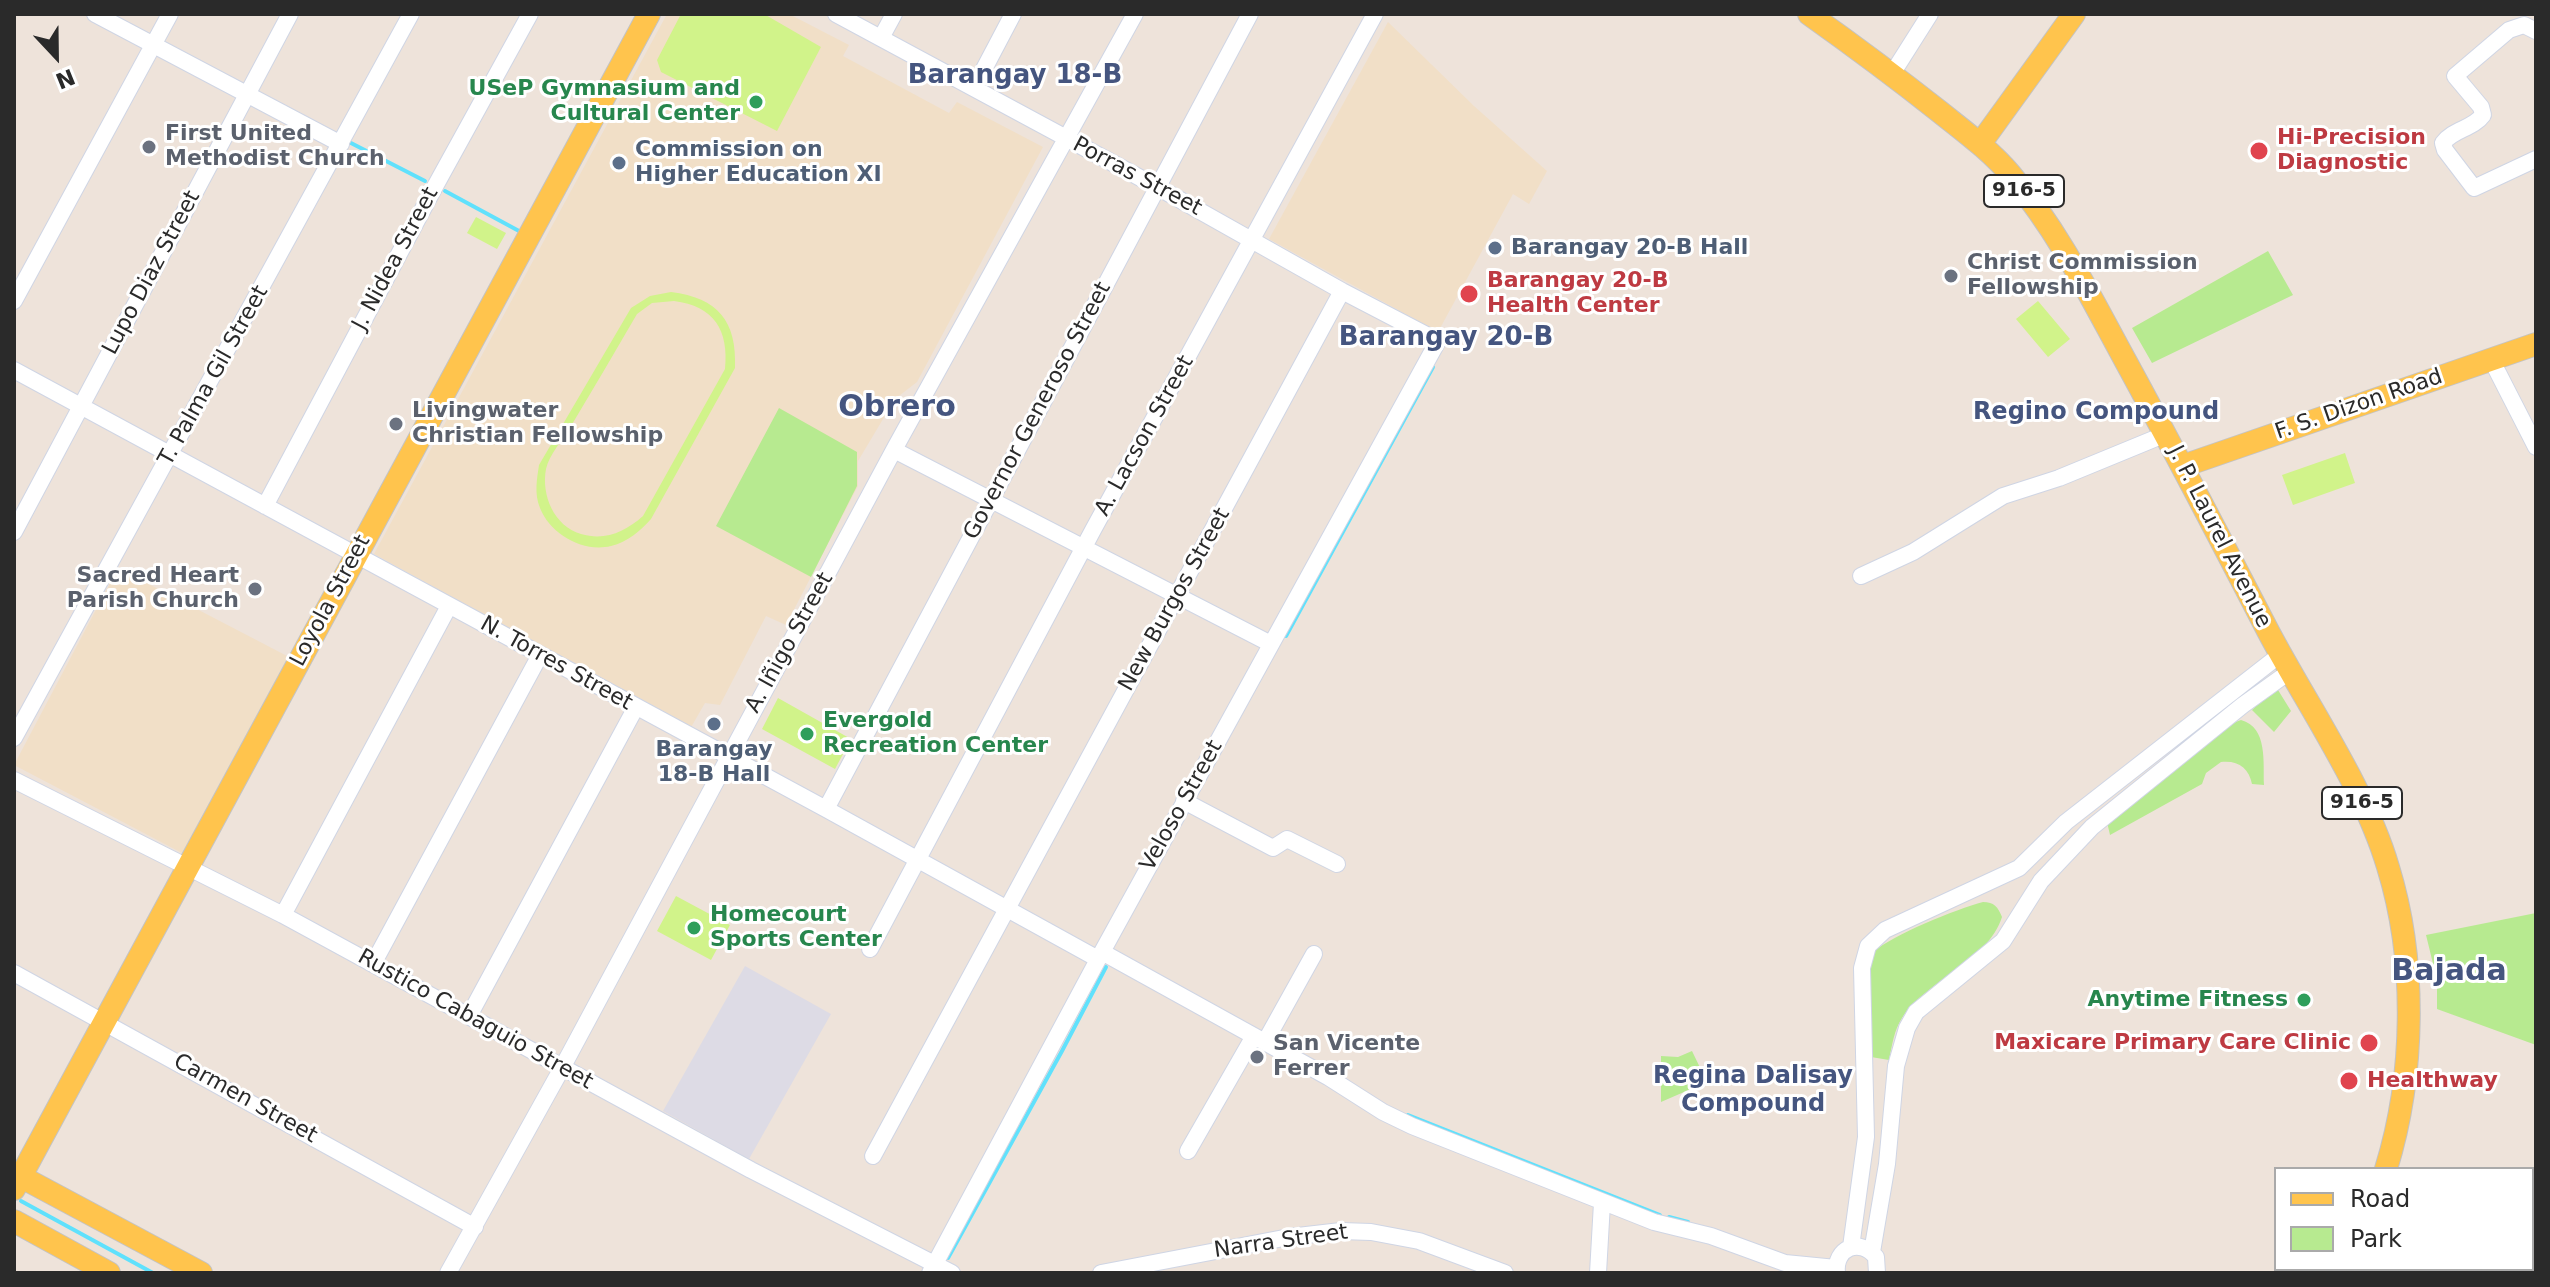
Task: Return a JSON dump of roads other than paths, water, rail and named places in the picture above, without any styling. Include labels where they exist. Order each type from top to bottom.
[{"type":"main road","name":"Loyola Street","points":[[16,1180],[649,14]]},
{"type":"main road","name":"J. P. Laurel Avenue","points":[[1809,14],[1892,74],[1980,144],[2009,173],[2062,243],[2366,812],[2384,853],[2395,896],[2407,980],[2407,1066],[2396,1134],[2387,1167]]},
{"type":"main road","points":[[1980,144],[2074,14]]},
{"type":"main road","name":"F. S. Dizon Road","points":[[2183,466],[2536,344]]},
{"type":"main road","points":[[16,1180],[201,1273]]},
{"type":"main road","points":[[14,1221],[109,1273]]},
{"type":"street","points":[[95,14],[341,144]]},
{"type":"street","points":[[14,301],[170,14]]},
{"type":"street","name":"Lupo Diaz Street","points":[[14,532],[290,14]]},
{"type":"street","name":"T. Palma Gil Street","points":[[14,738],[411,14]]},
{"type":"street","name":"J. Nidea Street","points":[[265,506],[530,14]]},
{"type":"street","name":"Porras Street","points":[[836,14],[1438,341]]},
{"type":"street","points":[[881,38],[894,14]]},
{"type":"street","points":[[974,88],[1013,14]]},
{"type":"street","name":"A. Iñigo Street","points":[[448,1273],[562,1068],[894,450],[1135,14]]},
{"type":"street","name":"Governor Generoso Street","points":[[826,809],[1250,14]]},
{"type":"street","name":"A. Lacson Street","points":[[870,949],[1084,547],[1375,14]]},
{"type":"street","points":[[1892,74],[1930,14]]},
{"type":"street","points":[[2536,31],[2524,25],[2509,30],[2455,76],[2481,107],[2483,115],[2477,122],[2448,136],[2443,143],[2474,188],[2536,159]]},
{"type":"street","name":"New Burgos Street","points":[[873,1156],[1342,291]]},
{"type":"street","name":"Veloso Street","points":[[932,1268],[1184,801],[1438,341]]},
{"type":"street","points":[[2491,359],[2536,447]]},
{"type":"street","name":"N. Torres Street","points":[[14,370],[1006,908],[1260,1039],[1383,1112],[1602,1203],[1672,1227],[1711,1236],[1785,1263],[1836,1271]]},
{"type":"street","points":[[1861,576],[1913,552],[2003,496],[2059,478],[2166,434]]},
{"type":"street","points":[[894,450],[1271,644]]},
{"type":"street","points":[[283,915],[449,606]]},
{"type":"street","points":[[373,964],[540,655]]},
{"type":"street","points":[[1851,1247],[1866,1137],[1862,968],[1864,955],[1875,937],[2019,868],[2066,822],[2285,663]]},
{"type":"street","points":[[1872,1252],[1887,1164],[1896,1066],[1903,1037],[1916,1012],[2003,941],[2041,881],[2082,837],[2124,799],[2243,705],[2285,663]]},
{"type":"street","points":[[469,1016],[636,707]]},
{"type":"street","name":"Rustico Cabaguio Street","points":[[14,780],[283,915],[932,1268],[952,1273]]},
{"type":"street","points":[[1184,801],[1273,848],[1287,839],[1337,864]]},
{"type":"street","points":[[1188,1151],[1314,954]]},
{"type":"street","name":"Carmen Street","points":[[14,973],[475,1227]]},
{"type":"street","points":[[1865,1064],[1896,1066]]},
{"type":"street","points":[[1598,1273],[1602,1203]]},
{"type":"street","name":"Narra Street","points":[[1101,1273],[1289,1237],[1341,1231],[1407,1238],[1487,1270],[1505,1273]]},
{"type":"street","points":[[1836,1271],[1840,1255],[1851,1247],[1859,1246],[1872,1252],[1878,1263],[1877,1273]]},
{"type":"waterway","points":[[349,142],[425,181]]},
{"type":"waterway","points":[[445,191],[519,231]]},
{"type":"waterway","points":[[1286,636],[1433,367]]},
{"type":"waterway","points":[[948,1258],[1106,967]]},
{"type":"waterway","points":[[1408,1115],[1660,1215]]},
{"type":"waterway","points":[[21,1201],[153,1273]]},
{"type":"waterway","points":[[1669,1217],[1688,1222]]},
{"type":"place","name":"USeP Gymnasium and Cultural Center","points":[[756,102]]},
{"type":"place","name":"First United Methodist Church","points":[[149,147]]},
{"type":"place","name":"Hi-Precision Diagnostic","points":[[2259,151]]},
{"type":"place","name":"Commission on Higher Education XI","points":[[619,163]]},
{"type":"place","name":"Barangay 20-B Hall","points":[[1495,248]]},
{"type":"place","name":"Christ Commission Fellowship","points":[[1951,276]]},
{"type":"place","name":"Barangay 20-B Health Center","points":[[1469,294]]},
{"type":"place","name":"Livingwater Christian Fellowship","points":[[396,424]]},
{"type":"place","name":"Sacred Heart Parish Church","points":[[255,589]]},
{"type":"place","name":"Barangay 18-B Hall","points":[[714,724]]},
{"type":"place","name":"Evergold Recreation Center","points":[[807,734]]},
{"type":"place","name":"Homecourt Sports Center","points":[[694,928]]},
{"type":"place","name":"Anytime Fitness","points":[[2304,1000]]},
{"type":"place","name":"Maxicare Primary Care Clinic","points":[[2369,1043]]},
{"type":"place","name":"San Vicente Ferrer","points":[[1257,1057]]},
{"type":"place","name":"Healthway","points":[[2349,1081]]},
{"type":"district","name":"Barangay 18-B","points":[[1015,76]]},
{"type":"district","name":"Barangay 20-B","points":[[1446,338]]},
{"type":"district","name":"Obrero","points":[[897,408]]},
{"type":"district","name":"Regino Compound","points":[[2096,413]]},
{"type":"district","name":"Bajada","points":[[2449,972]]},
{"type":"district","name":"Regina Dalisay Compound","points":[[1753,1091]]}]
